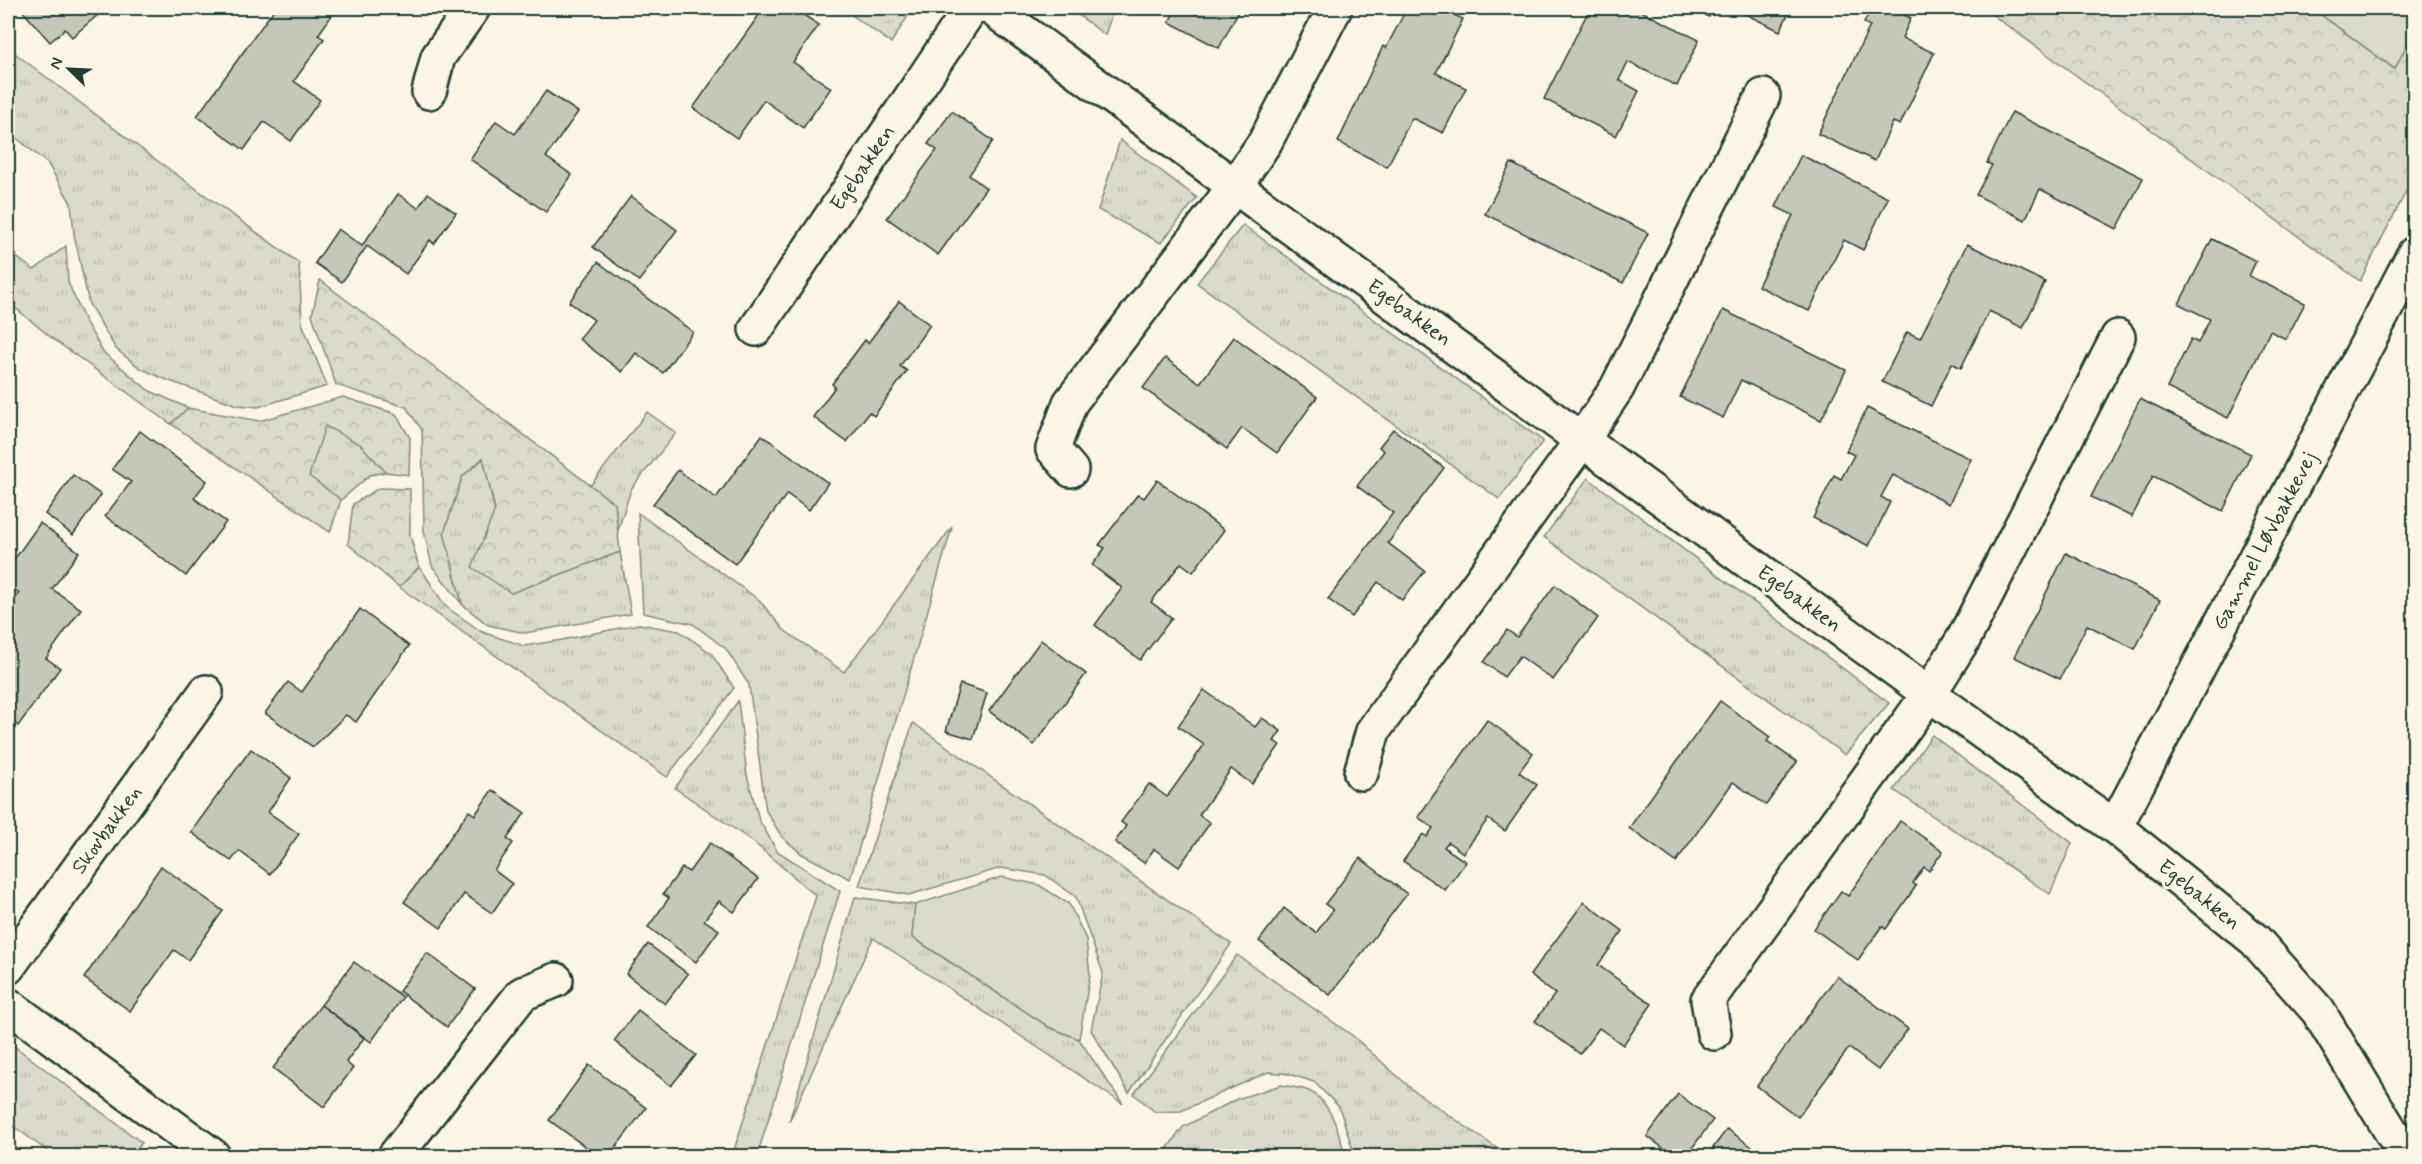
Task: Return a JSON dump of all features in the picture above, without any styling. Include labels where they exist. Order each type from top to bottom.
[{"type":"street","points":[[429,92],[438,57],[473,8]]},
{"type":"street","name":"Egebakken","points":[[756,329],[971,8]]},
{"type":"street","name":"Egebakken","points":[[991,8],[1929,694],[2115,827],[2255,940],[2318,1011],[2406,1156]]},
{"type":"street","points":[[1071,470],[1053,449],[1070,403],[1235,186],[1265,142],[1335,8]]},
{"type":"street","points":[[1361,773],[1372,731],[1617,388],[1763,96]]},
{"type":"street","name":"Gammel Løvbakkevej","points":[[2115,827],[2415,254]]},
{"type":"street","points":[[1714,1033],[1708,1000],[1929,694],[1964,638],[2118,337]]},
{"type":"street","name":"Skovbakken","points":[[8,967],[206,692]]},
{"type":"street","points":[[395,1156],[522,994],[556,980]]},
{"type":"street","points":[[8,1005],[198,1152]]},
{"type":"green space","points":[[842,8],[913,8],[891,43]]},
{"type":"green space","points":[[1069,8],[1114,8],[1105,35]]},
{"type":"green space","points":[[1983,8],[2312,8],[2394,69],[2414,31],[2414,176],[2360,281]]},
{"type":"green space","points":[[2312,8],[2414,8],[2414,29],[2395,69]]},
{"type":"green space","points":[[8,48],[148,154],[299,263],[302,323],[327,386],[258,407],[237,405],[140,368],[116,349],[89,304],[74,234],[71,203],[48,164],[8,131]]},
{"type":"green space","points":[[1120,140],[1197,198],[1161,243],[1098,210]]},
{"type":"green space","points":[[1243,225],[1543,441],[1499,499],[1197,283]]},
{"type":"green space","points":[[66,246],[68,282],[83,317],[103,352],[148,390],[188,408],[171,424],[53,339],[8,302],[8,251],[34,270]]},
{"type":"green space","points":[[320,280],[615,504],[620,552],[511,593],[472,567],[495,510],[483,458],[462,477],[444,533],[462,604],[432,566],[424,531],[422,430],[406,407],[336,385],[312,315]]},
{"type":"green space","points":[[343,397],[396,414],[410,438],[409,475],[386,472],[360,444],[325,426],[309,476],[341,500],[330,532],[171,424],[188,408],[259,421]]},
{"type":"green space","points":[[647,412],[676,433],[631,489],[618,530],[615,504],[590,486]]},
{"type":"green space","points":[[325,425],[360,444],[386,472],[370,475],[341,500],[308,476]]},
{"type":"green space","points":[[484,458],[511,593],[620,552],[631,614],[525,633],[488,625],[462,604],[444,533],[462,477]]},
{"type":"green space","points":[[1588,478],[1889,703],[1845,755],[1544,537]]},
{"type":"green space","points":[[379,488],[410,489],[410,535],[419,567],[399,587],[348,544],[353,504]]},
{"type":"green space","points":[[638,513],[759,600],[784,630],[844,672],[952,527],[850,879],[802,854],[782,837],[766,811],[749,685],[726,649],[693,624],[643,613]]},
{"type":"green space","points":[[420,567],[445,606],[482,632],[524,646],[639,624],[679,631],[711,653],[734,688],[667,777],[399,587]]},
{"type":"green space","points":[[738,701],[747,775],[759,820],[777,851],[840,891],[757,1156],[732,1156],[816,896],[752,841],[675,788]]},
{"type":"green space","points":[[913,723],[1231,944],[1129,1093],[1091,1030],[1103,973],[1076,897],[1045,875],[1001,868],[909,895],[859,886]]},
{"type":"green space","points":[[1932,735],[2072,843],[2050,894],[1894,790]]},
{"type":"green space","points":[[1002,877],[1039,885],[1069,904],[1086,939],[1090,975],[1079,1039],[1049,1027],[912,937],[915,905]]},
{"type":"green space","points":[[855,897],[915,905],[912,937],[1049,1027],[1079,1039],[1123,1104],[873,938],[789,1122]]},
{"type":"green space","points":[[1237,955],[1353,1036],[1413,1090],[1508,1156],[1355,1156],[1339,1107],[1314,1082],[1289,1074],[1268,1072],[1181,1111],[1155,1112],[1134,1094]]},
{"type":"green space","points":[[9,1042],[142,1143],[132,1156],[54,1156],[8,1122]]},
{"type":"green space","points":[[1281,1085],[1306,1090],[1323,1102],[1333,1119],[1345,1156],[1174,1156],[1167,1149],[1183,1127],[1237,1099]]},
{"type":"building","points":[[20,8],[106,8],[72,37],[65,29],[50,42]]},
{"type":"building","points":[[275,8],[337,8],[318,35],[324,39],[294,81],[320,100],[291,141],[264,122],[244,150],[197,116]]},
{"type":"building","points":[[764,8],[793,8],[819,25],[793,62],[831,88],[803,128],[764,100],[737,138],[693,108]]},
{"type":"building","points":[[1177,8],[1240,8],[1219,48],[1169,22]]},
{"type":"building","points":[[1407,8],[1439,8],[1463,19],[1436,73],[1466,88],[1443,133],[1412,118],[1387,167],[1338,142],[1383,46],[1386,48]]},
{"type":"building","points":[[1590,8],[1635,8],[1699,40],[1677,86],[1628,62],[1619,80],[1639,91],[1616,136],[1544,99]]},
{"type":"building","points":[[1690,8],[1714,8],[1709,17]]},
{"type":"building","points":[[1733,8],[1791,8],[1780,31]]},
{"type":"building","points":[[1872,8],[1888,8],[1911,18],[1902,38],[1934,53],[1900,125],[1893,122],[1875,161],[1818,134],[1870,26],[1864,23]]},
{"type":"building","points":[[546,91],[578,112],[546,157],[572,175],[546,212],[470,159],[496,121],[515,134]]},
{"type":"building","points":[[952,111],[993,141],[969,175],[986,188],[938,255],[887,218],[937,150],[928,144]]},
{"type":"building","points":[[2012,112],[2143,178],[2117,229],[2040,189],[2025,220],[1976,195],[1992,165],[1987,163]]},
{"type":"building","points":[[1801,155],[1888,198],[1863,250],[1844,240],[1809,311],[1758,286],[1793,215],[1776,207]]},
{"type":"building","points":[[1511,163],[1648,233],[1623,283],[1485,214]]},
{"type":"building","points":[[428,193],[456,213],[434,244],[430,240],[406,274],[367,246],[342,282],[315,263],[338,229],[362,246],[398,194],[418,208]]},
{"type":"building","points":[[631,196],[677,230],[639,281],[593,247]]},
{"type":"building","points":[[2212,239],[2256,261],[2249,276],[2305,303],[2286,339],[2270,331],[2228,418],[2167,388],[2191,339],[2198,343],[2210,319],[2179,304]]},
{"type":"building","points":[[1967,244],[2045,282],[2023,328],[1989,311],[1961,368],[1952,363],[1931,406],[1882,382],[1907,332],[1920,338]]},
{"type":"building","points":[[598,262],[693,332],[663,373],[636,353],[622,372],[579,339],[594,320],[569,302]]},
{"type":"building","points":[[899,301],[930,325],[900,366],[907,371],[874,416],[869,412],[847,442],[813,417],[835,387],[832,384],[865,340],[868,343]]},
{"type":"building","points":[[1723,310],[1846,370],[1821,420],[1741,380],[1723,418],[1680,397]]},
{"type":"building","points":[[1234,337],[1317,397],[1277,453],[1242,428],[1227,449],[1143,388],[1165,358],[1200,383]]},
{"type":"building","points":[[2140,399],[2251,454],[2223,511],[2153,476],[2132,517],[2091,497]]},
{"type":"building","points":[[1867,408],[1971,459],[1949,504],[1893,475],[1881,497],[1890,502],[1869,546],[1813,518],[1834,475],[1841,479],[1854,455],[1846,451]]},
{"type":"building","points":[[1393,429],[1444,468],[1388,543],[1425,571],[1402,600],[1378,582],[1352,617],[1328,599],[1393,513],[1357,486],[1384,451],[1379,447]]},
{"type":"building","points":[[140,431],[207,481],[194,498],[226,522],[186,576],[105,516],[131,482],[112,469]]},
{"type":"building","points":[[762,435],[828,483],[809,510],[787,494],[735,564],[653,504],[678,470],[716,498]]},
{"type":"building","points":[[73,475],[101,495],[73,535],[45,514]]},
{"type":"building","points":[[1157,480],[1224,530],[1193,572],[1181,563],[1151,602],[1172,618],[1140,660],[1095,625],[1122,588],[1092,565],[1105,548],[1099,545],[1138,494],[1144,498]]},
{"type":"building","points":[[40,523],[79,552],[52,589],[81,609],[46,658],[60,668],[18,726],[8,718],[8,609],[19,593],[8,585],[8,568]]},
{"type":"building","points":[[2066,553],[2160,600],[2135,649],[2087,625],[2060,679],[2014,657]]},
{"type":"building","points":[[1555,585],[1598,618],[1553,680],[1520,656],[1504,677],[1484,662],[1507,630],[1517,637]]},
{"type":"building","points":[[360,609],[409,646],[356,722],[346,715],[313,747],[265,713],[288,682],[302,692]]},
{"type":"building","points":[[1041,640],[1086,674],[1034,745],[989,711]]},
{"type":"building","points":[[960,684],[987,693],[973,739],[946,731]]},
{"type":"building","points":[[1204,690],[1255,727],[1262,718],[1281,731],[1274,741],[1280,745],[1252,784],[1231,769],[1199,815],[1210,823],[1179,867],[1154,849],[1144,863],[1115,842],[1126,826],[1121,822],[1149,784],[1167,797],[1204,745],[1178,726]]},
{"type":"building","points":[[1720,701],[1770,737],[1767,741],[1797,762],[1766,805],[1733,782],[1676,862],[1629,828]]},
{"type":"building","points":[[1487,720],[1533,753],[1519,772],[1537,785],[1505,831],[1488,819],[1463,853],[1448,842],[1444,847],[1466,862],[1445,890],[1403,861],[1423,834],[1427,837],[1433,828],[1418,817]]},
{"type":"building","points":[[251,749],[291,778],[268,812],[299,834],[270,874],[239,851],[231,861],[191,832]]},
{"type":"building","points":[[492,790],[525,813],[507,839],[513,843],[494,870],[512,884],[492,913],[464,894],[441,928],[404,902],[469,811],[475,815]]},
{"type":"building","points":[[1900,821],[1943,851],[1929,871],[1924,867],[1913,883],[1916,886],[1886,929],[1882,926],[1858,960],[1814,929],[1841,891],[1848,896]]},
{"type":"building","points":[[710,843],[758,879],[734,912],[719,901],[704,920],[719,930],[696,962],[648,927],[669,898],[663,894],[682,868],[689,872]]},
{"type":"building","points":[[1360,858],[1407,894],[1330,995],[1259,941],[1284,908],[1316,933],[1333,910],[1325,904]]},
{"type":"building","points":[[161,866],[223,911],[188,960],[174,950],[130,1011],[84,978]]},
{"type":"building","points":[[1584,902],[1623,931],[1598,965],[1652,1004],[1623,1045],[1599,1028],[1580,1054],[1535,1021],[1555,994],[1530,975]]},
{"type":"building","points":[[648,944],[688,974],[665,1004],[626,974]]},
{"type":"building","points":[[427,953],[475,989],[447,1027],[399,991]]},
{"type":"building","points":[[354,962],[403,997],[371,1042],[321,1005]]},
{"type":"building","points":[[1837,976],[1908,1029],[1878,1070],[1849,1048],[1798,1117],[1757,1086]]},
{"type":"building","points":[[321,1005],[364,1038],[346,1062],[353,1068],[324,1107],[273,1068]]},
{"type":"building","points":[[638,1010],[696,1055],[671,1086],[614,1041]]},
{"type":"building","points":[[589,1065],[646,1108],[609,1156],[598,1156],[549,1120]]},
{"type":"building","points":[[1678,1094],[1713,1120],[1686,1156],[1674,1156],[1647,1136]]},
{"type":"building","points":[[1727,1129],[1765,1156],[1707,1156]]}]
